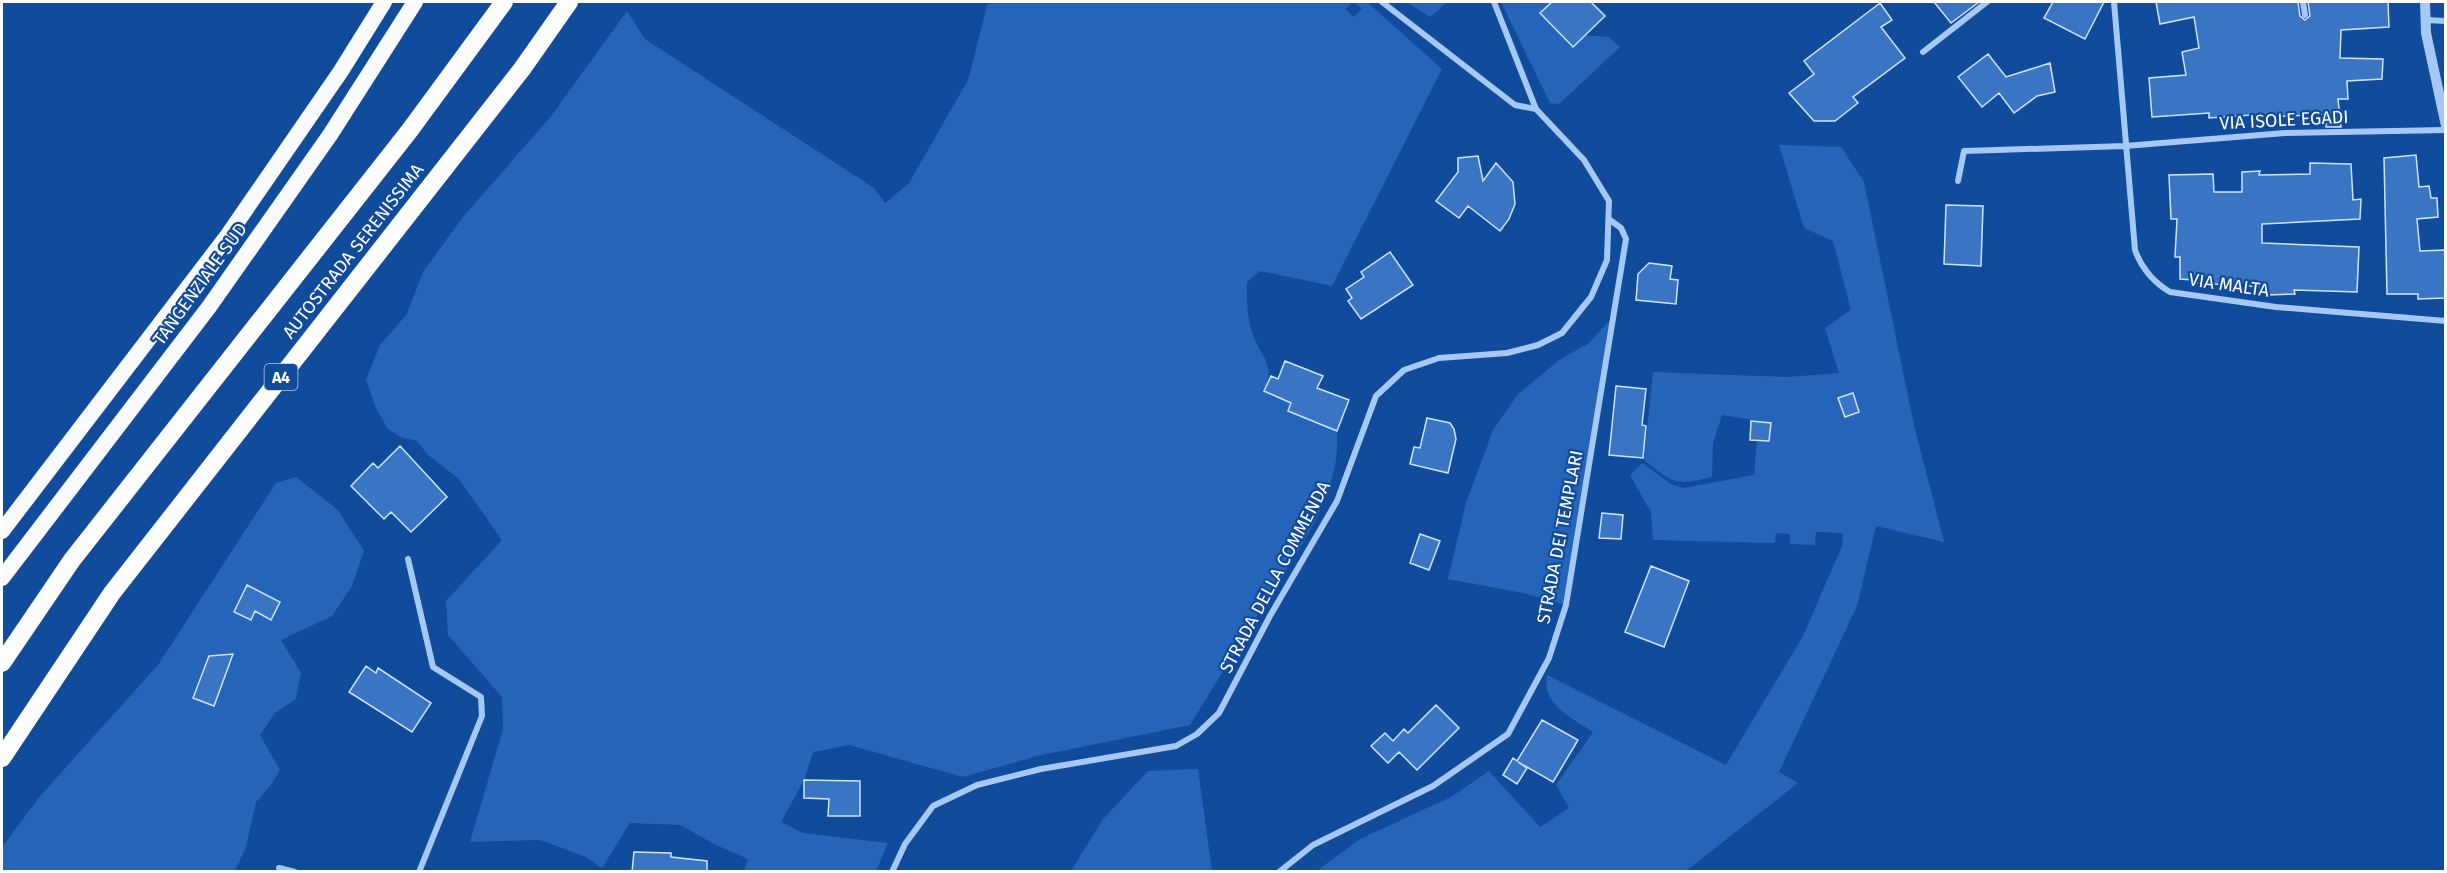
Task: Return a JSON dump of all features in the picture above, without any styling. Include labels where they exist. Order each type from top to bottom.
[{"type":"highway","name":"TANGENZIALE SUD","points":[[2,578],[209,307],[330,135],[415,2]]},
{"type":"highway","name":"AUTOSTRADA SERENISSIMA","points":[[2,663],[72,560],[410,130],[504,2]]},
{"type":"highway","name":"AUTOSTRADA SERENISSIMA","points":[[2,758],[112,593],[522,69],[569,2]]},
{"type":"highway","name":"TANGENZIALE SUD","points":[[2,531],[228,235],[381,7]]},
{"type":"street","name":"STRADA DELLA COMMENDA","points":[[1382,2],[1490,88],[1515,105],[1536,109]]},
{"type":"street","name":"STRADA DELLA COMMENDA","points":[[892,872],[905,844],[933,806],[977,785],[1041,769],[1176,746],[1197,734],[1219,713],[1270,616],[1337,501],[1376,396],[1404,370],[1439,358],[1507,353],[1538,345],[1562,333],[1591,297],[1607,260],[1609,201],[1584,160],[1536,109],[1494,2]]},
{"type":"street","points":[[1923,52],[1987,2]]},
{"type":"street","name":"VIA MALTA","points":[[2114,2],[2135,250],[2150,277],[2170,292],[2276,307],[2445,321]]},
{"type":"street","points":[[2302,2],[2305,15]]},
{"type":"street","points":[[2425,2],[2434,76],[2445,128]]},
{"type":"street","points":[[2426,20],[2445,21]]},
{"type":"street","name":"VIA ISOLE EGADI","points":[[2125,146],[2285,133],[2445,128]]},
{"type":"street","points":[[1958,181],[1964,151],[2125,146]]},
{"type":"street","name":"STRADA DEI TEMPLARI","points":[[1279,872],[1313,845],[1433,786],[1508,734],[1549,658],[1566,605],[1579,537],[1626,238],[1621,228],[1610,220]]},
{"type":"street","points":[[408,559],[433,667],[481,697],[482,716],[419,872]]},
{"type":"street","points":[[279,868],[295,872]]},
{"type":"shaded area","points":[[988,2],[1353,2],[1345,9],[1354,17],[1362,9],[1354,2],[1367,2],[1442,69],[1332,286],[1260,271],[1247,282],[1247,306],[1251,329],[1267,365],[1267,381],[1264,391],[1292,403],[1289,411],[1337,431],[1337,455],[1332,479],[1324,502],[1301,546],[1190,725],[1037,756],[963,777],[849,745],[813,752],[804,780],[781,822],[803,833],[888,843],[876,871],[744,871],[748,859],[680,825],[630,823],[602,868],[584,856],[540,840],[470,842],[503,729],[502,697],[448,635],[446,601],[502,540],[459,479],[427,454],[417,441],[400,437],[387,428],[375,406],[366,380],[380,345],[407,314],[423,272],[463,217],[552,115],[627,11],[645,39],[874,188],[885,203],[909,183],[968,80]]},
{"type":"shaded area","points":[[1407,2],[1447,2],[1430,17]]},
{"type":"shaded area","points":[[1501,2],[1552,2],[1540,13],[1572,47],[1585,35],[1609,37],[1620,47],[1559,104],[1550,103]]},
{"type":"shaded area","points":[[1779,145],[1841,147],[1864,182],[1914,425],[1944,542],[1876,526],[1857,606],[1779,772],[1798,783],[1686,871],[1315,872],[1360,839],[1451,797],[1489,771],[1540,827],[1569,808],[1556,785],[1593,732],[1553,703],[1546,685],[1547,675],[1726,765],[1803,636],[1842,546],[1843,533],[1816,532],[1815,545],[1790,544],[1790,534],[1776,533],[1775,543],[1653,540],[1651,512],[1630,475],[1642,463],[1671,484],[1683,488],[1754,475],[1757,441],[1769,441],[1770,423],[1722,415],[1713,443],[1712,477],[1682,482],[1662,474],[1644,460],[1653,372],[1787,377],[1839,373],[1825,328],[1851,310],[1833,241],[1804,228]]},
{"type":"shaded area","points":[[1612,318],[1566,605],[1523,593],[1448,579],[1466,503],[1493,430],[1518,394],[1562,358],[1588,344]]},
{"type":"shaded area","points":[[296,477],[338,510],[364,551],[352,586],[332,616],[281,640],[301,673],[296,699],[275,713],[260,735],[280,770],[256,802],[246,847],[235,871],[2,871],[2,847],[41,795],[158,665],[276,483]]},
{"type":"shaded area","points":[[1198,769],[1212,871],[1071,871],[1103,819],[1148,771]]},
{"type":"building","points":[[1552,2],[1591,2],[1605,16],[1573,47],[1540,13]]},
{"type":"building","points":[[1934,2],[1979,2],[1951,23]]},
{"type":"building","points":[[2053,2],[2104,2],[2085,39],[2044,18]]},
{"type":"building","points":[[2156,2],[2298,2],[2300,16],[2305,20],[2310,16],[2308,2],[2388,2],[2389,27],[2341,30],[2340,58],[2383,59],[2382,79],[2347,81],[2348,99],[2338,99],[2341,127],[2326,127],[2325,114],[2209,118],[2209,113],[2152,117],[2149,78],[2186,75],[2182,52],[2199,48],[2194,17],[2160,24]]},
{"type":"building","points":[[1880,3],[1892,20],[1881,27],[1905,58],[1853,97],[1858,103],[1835,121],[1814,121],[1789,93],[1814,74],[1804,61]]},
{"type":"building","points":[[1988,54],[2006,77],[2050,63],[2055,92],[2037,96],[2014,113],[1999,93],[1982,107],[1958,77]]},
{"type":"building","points":[[2416,155],[2419,187],[2429,186],[2431,198],[2437,198],[2438,217],[2417,219],[2420,251],[2445,250],[2445,298],[2418,299],[2418,294],[2387,294],[2384,158]]},
{"type":"building","points":[[1478,156],[1483,181],[1496,163],[1513,182],[1515,204],[1509,219],[1500,231],[1468,206],[1459,218],[1436,201],[1458,172],[1458,158]]},
{"type":"building","points":[[2310,163],[2351,164],[2353,200],[2361,199],[2360,219],[2262,224],[2262,243],[2359,247],[2357,292],[2294,290],[2295,294],[2268,295],[2267,287],[2194,283],[2194,280],[2180,279],[2180,257],[2175,257],[2177,219],[2171,219],[2169,175],[2213,174],[2214,192],[2242,192],[2242,172],[2260,171],[2259,175],[2310,174]]},
{"type":"building","points":[[1946,205],[1983,206],[1981,266],[1944,264]]},
{"type":"building","points":[[1390,252],[1413,285],[1361,319],[1348,301],[1352,298],[1346,289],[1364,277],[1361,272]]},
{"type":"building","points":[[1649,263],[1672,266],[1670,279],[1678,280],[1676,304],[1636,300],[1638,274]]},
{"type":"building","points":[[1285,361],[1323,376],[1317,388],[1349,400],[1337,431],[1288,411],[1291,403],[1264,391],[1271,376],[1278,379]]},
{"type":"building","points":[[1616,386],[1646,389],[1642,425],[1646,426],[1643,458],[1609,455]]},
{"type":"building","points":[[1853,393],[1859,412],[1845,417],[1838,398]]},
{"type":"building","points":[[1427,418],[1450,423],[1454,429],[1456,439],[1448,473],[1410,464],[1414,447],[1420,448]]},
{"type":"building","points":[[1751,421],[1771,423],[1769,441],[1750,440]]},
{"type":"building","points":[[400,446],[447,497],[411,532],[391,512],[384,519],[351,486],[373,463],[378,468]]},
{"type":"building","points":[[1602,513],[1623,515],[1621,539],[1599,538]]},
{"type":"building","points":[[1420,534],[1440,541],[1429,570],[1410,563]]},
{"type":"building","points":[[1651,566],[1689,581],[1664,647],[1625,632]]},
{"type":"building","points":[[247,585],[280,602],[271,620],[255,611],[251,620],[234,612]]},
{"type":"building","points":[[233,654],[214,706],[193,698],[209,656]]},
{"type":"building","points":[[366,666],[376,673],[378,668],[431,703],[412,732],[349,692]]},
{"type":"building","points":[[1436,705],[1459,728],[1417,770],[1399,752],[1388,763],[1371,746],[1385,733],[1393,741],[1404,729],[1408,733]]},
{"type":"building","points":[[1542,720],[1578,740],[1553,782],[1518,762],[1527,768],[1517,784],[1503,775],[1513,758],[1517,761]]},
{"type":"building","points":[[804,780],[860,781],[860,816],[828,816],[829,799],[804,798]]},
{"type":"building","points":[[634,852],[671,853],[671,857],[707,861],[707,872],[632,872]]}]
